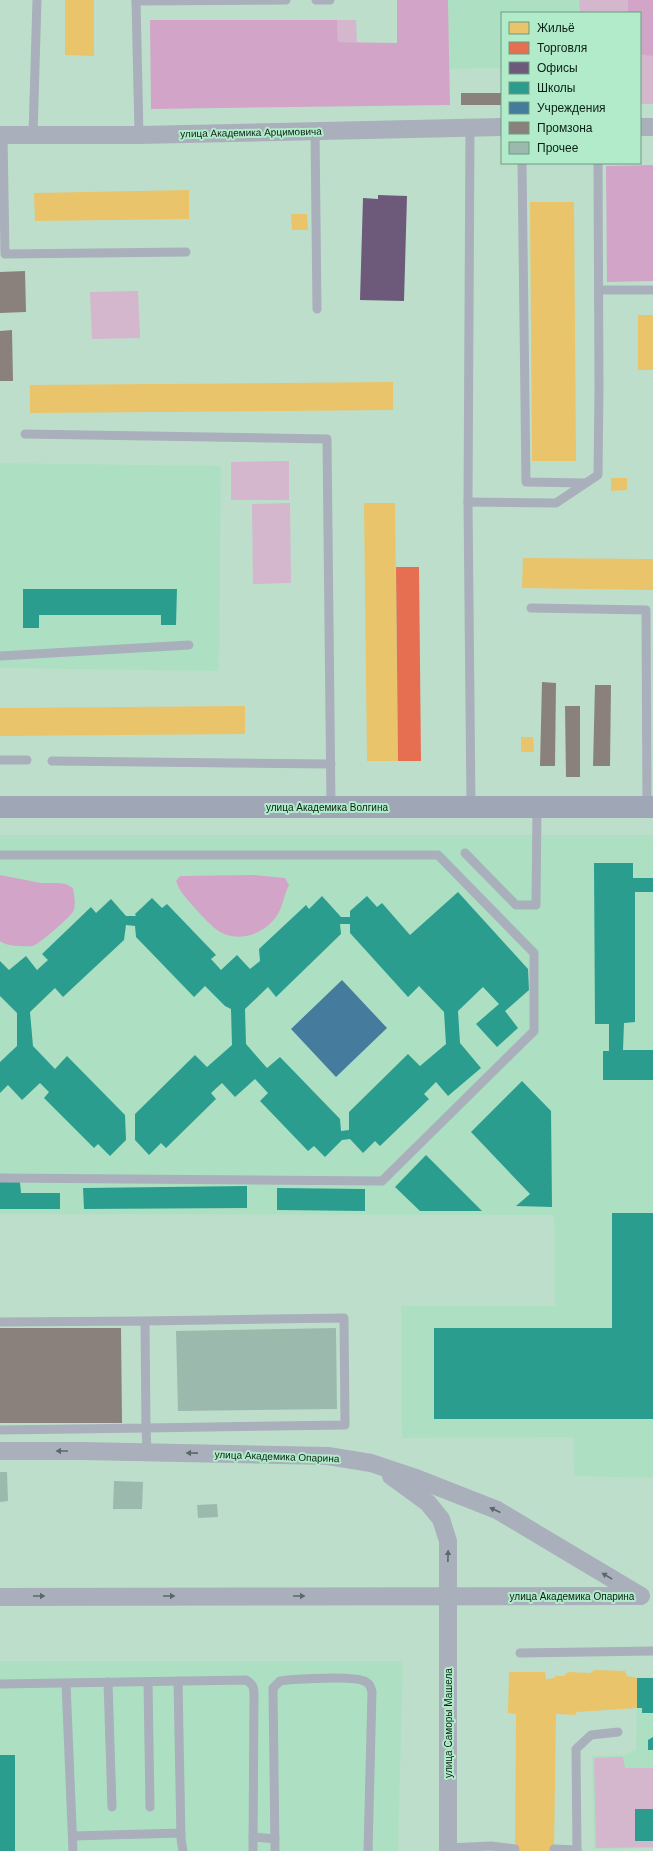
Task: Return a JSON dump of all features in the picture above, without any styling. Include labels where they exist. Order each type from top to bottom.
[{"type":"street","name":"улица Академика Арцимовича","points":[[1,135],[139,135],[501,127]]},
{"type":"street","points":[[641,127],[653,127]]},
{"type":"street","name":"улица Академика Волгина","points":[[0,807],[471,806],[650,808]]},
{"type":"street","name":"улица Академика Опарина","points":[[0,1451],[147,1452],[328,1456],[371,1463],[413,1477],[497,1510],[647,1596]]},
{"type":"street","name":"улица Саморы Машела","points":[[371,1463],[411,1489],[428,1503],[441,1519],[448,1541],[448,1850]]},
{"type":"street","name":"улица Академика Опарина","points":[[0,1596],[647,1596]]},
{"type":"lane","points":[[33,135],[37,0]]},
{"type":"lane","points":[[139,135],[136,0],[286,0]]},
{"type":"lane","points":[[316,0],[330,0]]},
{"type":"lane","points":[[470,128],[468,502],[471,806]]},
{"type":"lane","points":[[315,131],[317,309]]},
{"type":"lane","points":[[1,135],[5,254],[186,252]]},
{"type":"lane","points":[[522,164],[526,482],[586,483]]},
{"type":"lane","points":[[468,502],[556,503],[598,475],[598,164]]},
{"type":"lane","points":[[599,290],[653,290]]},
{"type":"lane","points":[[25,434],[327,439],[331,807]]},
{"type":"lane","points":[[531,608],[650,610],[650,808]]},
{"type":"lane","points":[[0,656],[189,645]]},
{"type":"lane","points":[[0,760],[27,760]]},
{"type":"lane","points":[[52,760],[331,764]]},
{"type":"lane","points":[[465,853],[516,905],[536,905],[537,807]]},
{"type":"lane","points":[[0,855],[438,855],[534,953],[534,1031],[382,1181],[0,1178]]},
{"type":"lane","points":[[0,1322],[344,1318],[345,1418],[345,1426],[0,1430]]},
{"type":"lane","points":[[145,1321],[147,1452]]},
{"type":"lane","points":[[520,1653],[653,1651]]},
{"type":"lane","points":[[275,1851],[273,1688],[280,1681],[352,1678],[365,1680],[370,1685],[372,1692],[368,1851]]},
{"type":"lane","points":[[0,1684],[246,1680],[254,1686],[253,1851]]},
{"type":"lane","points":[[178,1681],[181,1833],[183,1851]]},
{"type":"lane","points":[[108,1682],[112,1807]]},
{"type":"lane","points":[[148,1682],[150,1807]]},
{"type":"lane","points":[[66,1683],[73,1851]]},
{"type":"lane","points":[[554,1849],[577,1850],[576,1749],[591,1734],[618,1732]]},
{"type":"lane","points":[[73,1836],[181,1833]]},
{"type":"lane","points":[[253,1838],[275,1839]]},
{"type":"lane","points":[[448,1850],[491,1846],[515,1849]]},
{"type":"shaded area","points":[[397,0],[448,0],[450,105],[151,109],[150,20],[337,20],[338,42],[397,43]]},
{"type":"shaded area","points":[[448,0],[579,0],[580,12],[501,12],[501,68],[449,69]]},
{"type":"shaded area","points":[[579,0],[653,0],[653,104],[641,104],[641,12],[580,12]]},
{"type":"shaded area","points":[[628,0],[653,0],[653,56],[641,54],[641,12],[628,12]]},
{"type":"shaded area","points":[[337,20],[356,20],[357,42],[338,42]]},
{"type":"shaded area","points":[[653,165],[653,281],[607,282],[606,166]]},
{"type":"shaded area","points":[[138,291],[140,338],[92,339],[90,292]]},
{"type":"shaded area","points":[[289,461],[289,500],[231,500],[231,462]]},
{"type":"shaded area","points":[[0,463],[221,466],[219,671],[0,668]]},
{"type":"shaded area","points":[[290,503],[291,583],[253,584],[252,504]]},
{"type":"shaded area","points":[[0,835],[653,835],[653,1478],[574,1476],[573,1437],[402,1438],[401,1306],[555,1306],[554,1215],[0,1214]]},
{"type":"shaded area","points":[[0,875],[41,883],[66,884],[73,888],[75,901],[74,910],[55,930],[33,946],[15,946],[3,943],[0,941]]},
{"type":"shaded area","points":[[253,875],[285,878],[289,885],[280,911],[273,920],[261,931],[238,937],[222,933],[211,925],[183,895],[176,881],[180,876]]},
{"type":"shaded area","points":[[0,1661],[403,1661],[398,1851],[0,1851]]},
{"type":"shaded area","points":[[637,1678],[653,1678],[653,1848],[594,1849],[592,1756],[624,1755],[636,1750]]},
{"type":"shaded area","points":[[623,1757],[625,1768],[653,1768],[653,1847],[596,1848],[594,1758]]},
{"type":"building: Жильё","points":[[65,0],[94,0],[94,56],[65,55]]},
{"type":"building: Жильё","points":[[189,190],[189,219],[35,221],[34,193]]},
{"type":"building: Жильё","points":[[530,202],[574,202],[576,461],[532,461]]},
{"type":"building: Жильё","points":[[291,214],[307,214],[308,230],[292,230]]},
{"type":"building: Жильё","points":[[638,315],[653,315],[653,370],[638,370]]},
{"type":"building: Жильё","points":[[393,382],[393,410],[30,413],[30,385]]},
{"type":"building: Жильё","points":[[611,478],[627,478],[627,490],[611,491]]},
{"type":"building: Жильё","points":[[364,503],[395,503],[398,761],[367,761]]},
{"type":"building: Жильё","points":[[523,558],[653,559],[653,590],[522,588]]},
{"type":"building: Жильё","points":[[245,706],[245,734],[0,736],[0,708]]},
{"type":"building: Жильё","points":[[521,737],[533,737],[534,752],[521,752]]},
{"type":"building: Жильё","points":[[595,1670],[625,1671],[627,1676],[637,1678],[637,1708],[577,1712],[575,1715],[556,1714],[554,1851],[515,1851],[516,1714],[508,1713],[509,1672],[545,1672],[546,1679],[555,1678],[555,1676],[564,1676],[568,1672],[590,1673]]},
{"type":"building: Торговля","points":[[396,567],[419,567],[421,761],[398,761]]},
{"type":"building: Офисы","points":[[378,195],[407,196],[404,301],[360,300],[363,198],[378,199]]},
{"type":"building: Школы","points":[[23,589],[177,589],[176,625],[161,625],[161,615],[39,615],[39,628],[23,628]]},
{"type":"building: Школы","points":[[594,863],[633,863],[633,878],[653,878],[653,892],[635,892],[635,1022],[624,1023],[623,1050],[653,1050],[653,1080],[603,1080],[603,1051],[609,1051],[609,1024],[595,1024]]},
{"type":"building: Школы","points":[[458,892],[528,969],[529,990],[505,1011],[518,1028],[497,1047],[476,1024],[499,1004],[483,987],[458,1011],[460,1043],[481,1068],[448,1096],[436,1082],[424,1094],[429,1099],[380,1146],[375,1141],[363,1153],[350,1139],[342,1140],[325,1157],[314,1146],[308,1151],[260,1101],[268,1093],[255,1079],[235,1097],[222,1083],[211,1093],[216,1099],[166,1148],[161,1143],[149,1155],[135,1140],[135,1114],[195,1055],[207,1067],[232,1045],[231,1009],[225,1006],[205,986],[194,997],[136,937],[135,926],[126,925],[124,940],[63,997],[55,988],[30,1012],[33,1046],[55,1069],[67,1056],[125,1115],[126,1140],[110,1156],[98,1144],[94,1148],[44,1098],[49,1092],[40,1083],[22,1100],[8,1085],[0,1093],[0,1062],[17,1046],[17,1013],[0,996],[0,961],[9,970],[26,956],[37,970],[48,960],[42,954],[91,907],[96,913],[111,899],[126,916],[136,916],[135,914],[152,898],[162,908],[167,904],[216,955],[211,959],[221,970],[237,955],[250,969],[260,961],[259,949],[306,905],[309,909],[322,896],[341,917],[350,917],[350,911],[367,896],[377,907],[382,903],[410,935]],"holes":[[[340,924],[350,924],[350,933],[408,997],[419,986],[444,1012],[446,1044],[420,1066],[408,1054],[349,1112],[349,1130],[341,1131],[340,1119],[280,1057],[267,1068],[246,1044],[245,1009],[268,987],[276,997],[341,934]]]},
{"type":"building: Школы","points":[[522,1081],[551,1111],[552,1207],[516,1206],[530,1194],[471,1132]]},
{"type":"building: Школы","points":[[426,1155],[482,1211],[420,1211],[395,1187]]},
{"type":"building: Школы","points":[[0,1182],[20,1182],[21,1193],[60,1193],[60,1209],[0,1209]]},
{"type":"building: Школы","points":[[247,1186],[247,1208],[84,1209],[83,1188]]},
{"type":"building: Школы","points":[[277,1188],[365,1189],[365,1211],[277,1210]]},
{"type":"building: Школы","points":[[612,1213],[653,1213],[653,1419],[434,1419],[434,1328],[612,1328]]},
{"type":"building: Школы","points":[[637,1678],[653,1678],[653,1713],[642,1713],[642,1708],[637,1708]]},
{"type":"building: Школы","points":[[653,1737],[653,1750],[648,1750],[648,1740]]},
{"type":"building: Школы","points":[[0,1755],[15,1755],[15,1851],[0,1851]]},
{"type":"building: Школы","points":[[635,1809],[653,1809],[653,1841],[635,1841]]},
{"type":"building: Учреждения","points":[[342,980],[387,1028],[336,1077],[291,1029]]},
{"type":"building: Промзона","points":[[461,93],[501,93],[501,105],[461,105]]},
{"type":"building: Промзона","points":[[25,271],[26,312],[0,313],[0,272]]},
{"type":"building: Промзона","points":[[12,330],[13,381],[0,381],[0,331]]},
{"type":"building: Промзона","points":[[542,682],[556,683],[555,766],[540,766]]},
{"type":"building: Промзона","points":[[595,685],[611,685],[610,766],[593,766]]},
{"type":"building: Промзона","points":[[565,706],[580,706],[580,777],[566,777]]},
{"type":"building: Промзона","points":[[0,1328],[121,1328],[122,1423],[0,1423]]},
{"type":"building: Прочее","points":[[336,1328],[337,1409],[178,1411],[176,1331]]},
{"type":"building: Прочее","points":[[0,1472],[7,1472],[8,1501],[0,1502]]},
{"type":"building: Прочее","points":[[114,1481],[143,1482],[142,1509],[113,1509]]},
{"type":"building: Прочее","points":[[217,1504],[218,1517],[198,1518],[197,1505]]}]
